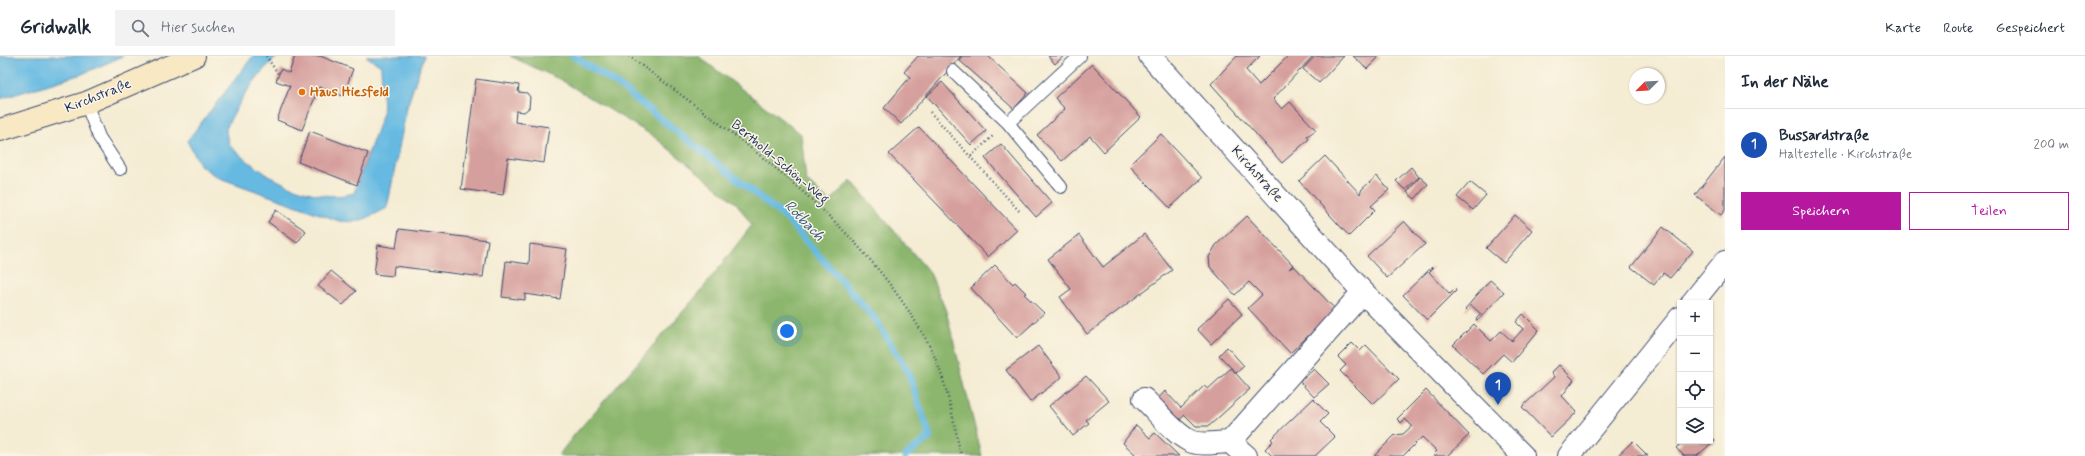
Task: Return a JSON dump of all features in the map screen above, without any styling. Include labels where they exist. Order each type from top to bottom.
[{"type":"street","name":"Kirchstraße","points":[[0,130],[86,103],[194,56]]},
{"type":"street","name":"Kirchstraße","points":[[1150,56],[1363,292],[1523,456]]},
{"type":"street","points":[[1694,300],[1725,262]]},
{"type":"street","points":[[1144,399],[1179,433],[1191,441],[1238,449],[1363,292]]},
{"type":"street","points":[[1569,456],[1677,322]]},
{"type":"lane","points":[[1008,123],[1080,56]]},
{"type":"lane","points":[[953,71],[1008,123],[1061,187]]},
{"type":"lane","points":[[86,103],[99,137],[120,169]]},
{"type":"path","points":[[266,56],[279,75]]},
{"type":"path","name":"Berthold-Schön-Weg","points":[[629,56],[741,140],[798,186],[848,235],[893,288],[928,344],[945,388],[961,456]]},
{"type":"path","points":[[930,112],[1022,214]]},
{"type":"path","points":[[971,156],[1008,123]]},
{"type":"green space","points":[[510,56],[698,56],[801,134],[806,180],[830,202],[851,180],[930,273],[946,311],[982,456],[558,456],[575,434],[701,291],[752,225],[737,204],[653,136],[561,80]]},
{"type":"water","points":[[0,56],[123,56],[82,74],[0,99]]},
{"type":"water","points":[[253,56],[278,56],[255,80],[231,118],[226,128],[230,145],[255,167],[281,182],[310,193],[340,196],[354,193],[383,113],[381,66],[366,56],[424,56],[407,107],[387,208],[359,221],[339,221],[217,177],[201,166],[187,141]]},
{"type":"building","name":"Haus Hiesfeld","points":[[295,56],[320,56],[353,69],[343,96],[319,87],[302,130],[277,120],[290,86],[276,81],[281,69],[289,73]]},
{"type":"building","points":[[918,56],[961,56],[901,124],[884,108],[910,77],[904,72]]},
{"type":"building","points":[[962,56],[988,56],[1028,93],[1014,109],[959,60]]},
{"type":"building","points":[[1048,56],[1064,56],[1055,64]]},
{"type":"building","points":[[1237,56],[1260,56],[1246,70],[1259,85],[1288,56],[1313,56],[1273,99],[1282,109],[1290,102],[1316,130],[1307,136],[1309,139],[1282,163],[1211,84]]},
{"type":"building","points":[[1315,56],[1344,56],[1319,83],[1303,69]]},
{"type":"building","points":[[1353,56],[1380,56],[1367,69]]},
{"type":"building","points":[[1092,64],[1141,117],[1104,152],[1090,136],[1062,161],[1037,135],[1065,109],[1055,98]]},
{"type":"building","points":[[476,79],[519,85],[518,92],[527,93],[530,97],[529,108],[524,112],[516,111],[515,122],[549,127],[544,163],[508,158],[503,195],[461,189]]},
{"type":"building","points":[[942,82],[986,131],[971,145],[927,96]]},
{"type":"building","points":[[919,127],[1017,230],[988,257],[889,154]]},
{"type":"building","points":[[310,131],[368,153],[357,185],[298,162]]},
{"type":"building","points":[[1161,134],[1202,178],[1170,208],[1129,165]]},
{"type":"building","points":[[1001,144],[1052,203],[1036,217],[985,158]]},
{"type":"building","points":[[1325,156],[1360,194],[1362,189],[1377,176],[1389,190],[1371,206],[1375,210],[1349,236],[1299,181]]},
{"type":"building","points":[[1725,157],[1725,210],[1721,215],[1695,195]]},
{"type":"building","points":[[1411,167],[1419,177],[1405,190],[1396,181]]},
{"type":"building","points":[[1420,177],[1428,184],[1415,199],[1407,192]]},
{"type":"building","points":[[1470,182],[1486,195],[1473,210],[1457,197]]},
{"type":"building","points":[[276,210],[306,231],[297,243],[268,222]]},
{"type":"building","points":[[1515,215],[1532,230],[1504,263],[1486,248]]},
{"type":"building","points":[[1247,216],[1293,265],[1289,269],[1294,266],[1336,310],[1290,353],[1248,308],[1262,295],[1249,282],[1235,295],[1210,267],[1209,257],[1216,245]]},
{"type":"building","points":[[1404,221],[1425,244],[1387,278],[1367,256]]},
{"type":"building","points":[[1663,227],[1693,251],[1670,278],[1663,273],[1654,285],[1631,267]]},
{"type":"building","points":[[399,229],[488,240],[483,277],[394,266],[393,276],[374,274],[378,245],[396,248]]},
{"type":"building","points":[[1144,234],[1172,270],[1087,334],[1060,297],[1071,289],[1048,259],[1079,235],[1103,267]]},
{"type":"building","points":[[530,244],[567,249],[560,299],[525,294],[525,300],[502,297],[506,261],[529,264]]},
{"type":"building","points":[[995,265],[1013,284],[1015,282],[1026,293],[1024,294],[1044,313],[1017,338],[971,288]]},
{"type":"building","points":[[1432,267],[1433,268],[1429,272],[1450,294],[1455,289],[1456,291],[1427,320],[1403,295]]},
{"type":"building","points":[[331,271],[356,291],[343,305],[318,286]]},
{"type":"building","points":[[1490,280],[1504,292],[1477,321],[1476,319],[1481,314],[1471,305],[1466,310],[1465,309]]},
{"type":"building","points":[[1229,299],[1242,314],[1211,344],[1197,329]]},
{"type":"building","points":[[1523,314],[1539,330],[1512,362],[1503,354],[1483,374],[1453,345],[1474,324],[1491,341],[1501,331],[1512,341],[1523,329],[1516,322]]},
{"type":"building","points":[[1352,343],[1360,351],[1366,345],[1399,379],[1373,404],[1340,371],[1346,365],[1338,357]]},
{"type":"building","points":[[1038,346],[1062,377],[1030,402],[1006,370]]},
{"type":"building","points":[[1227,347],[1244,366],[1236,373],[1219,355]]},
{"type":"building","points":[[1559,365],[1574,380],[1562,396],[1577,412],[1551,437],[1522,407],[1554,377],[1551,373]]},
{"type":"building","points":[[1231,368],[1250,389],[1209,426],[1196,426],[1185,415],[1176,423],[1155,402],[1165,391],[1181,408],[1204,386],[1208,389]]},
{"type":"building","points":[[1314,369],[1329,384],[1314,397],[1300,382]]},
{"type":"building","points":[[1086,376],[1109,401],[1086,420],[1089,423],[1073,436],[1049,406]]},
{"type":"building","points":[[1426,390],[1469,435],[1447,456],[1434,456],[1433,455],[1437,451],[1422,437],[1403,456],[1374,456],[1395,435],[1403,434],[1412,426],[1405,419],[1401,423],[1397,419]]},
{"type":"building","points":[[1313,399],[1328,414],[1320,422],[1335,437],[1315,456],[1272,456],[1265,449],[1273,441],[1271,439]]},
{"type":"building","points":[[1136,425],[1150,438],[1155,433],[1179,456],[1133,456],[1135,454],[1123,443]]},
{"type":"building","points":[[1633,441],[1648,456],[1617,456]]},
{"type":"building","points":[[1680,444],[1710,444],[1697,456],[1684,456],[1676,448]]},
{"type":"waterway","name":"Rotbach","points":[[573,56],[617,84],[786,218],[876,320],[908,372],[930,437],[905,456]]},
{"type":"place","name":"Haus Hiesfeld","points":[[302,92]]},
{"type":"place","name":"Bussardstraße","points":[[1498,405]]}]
